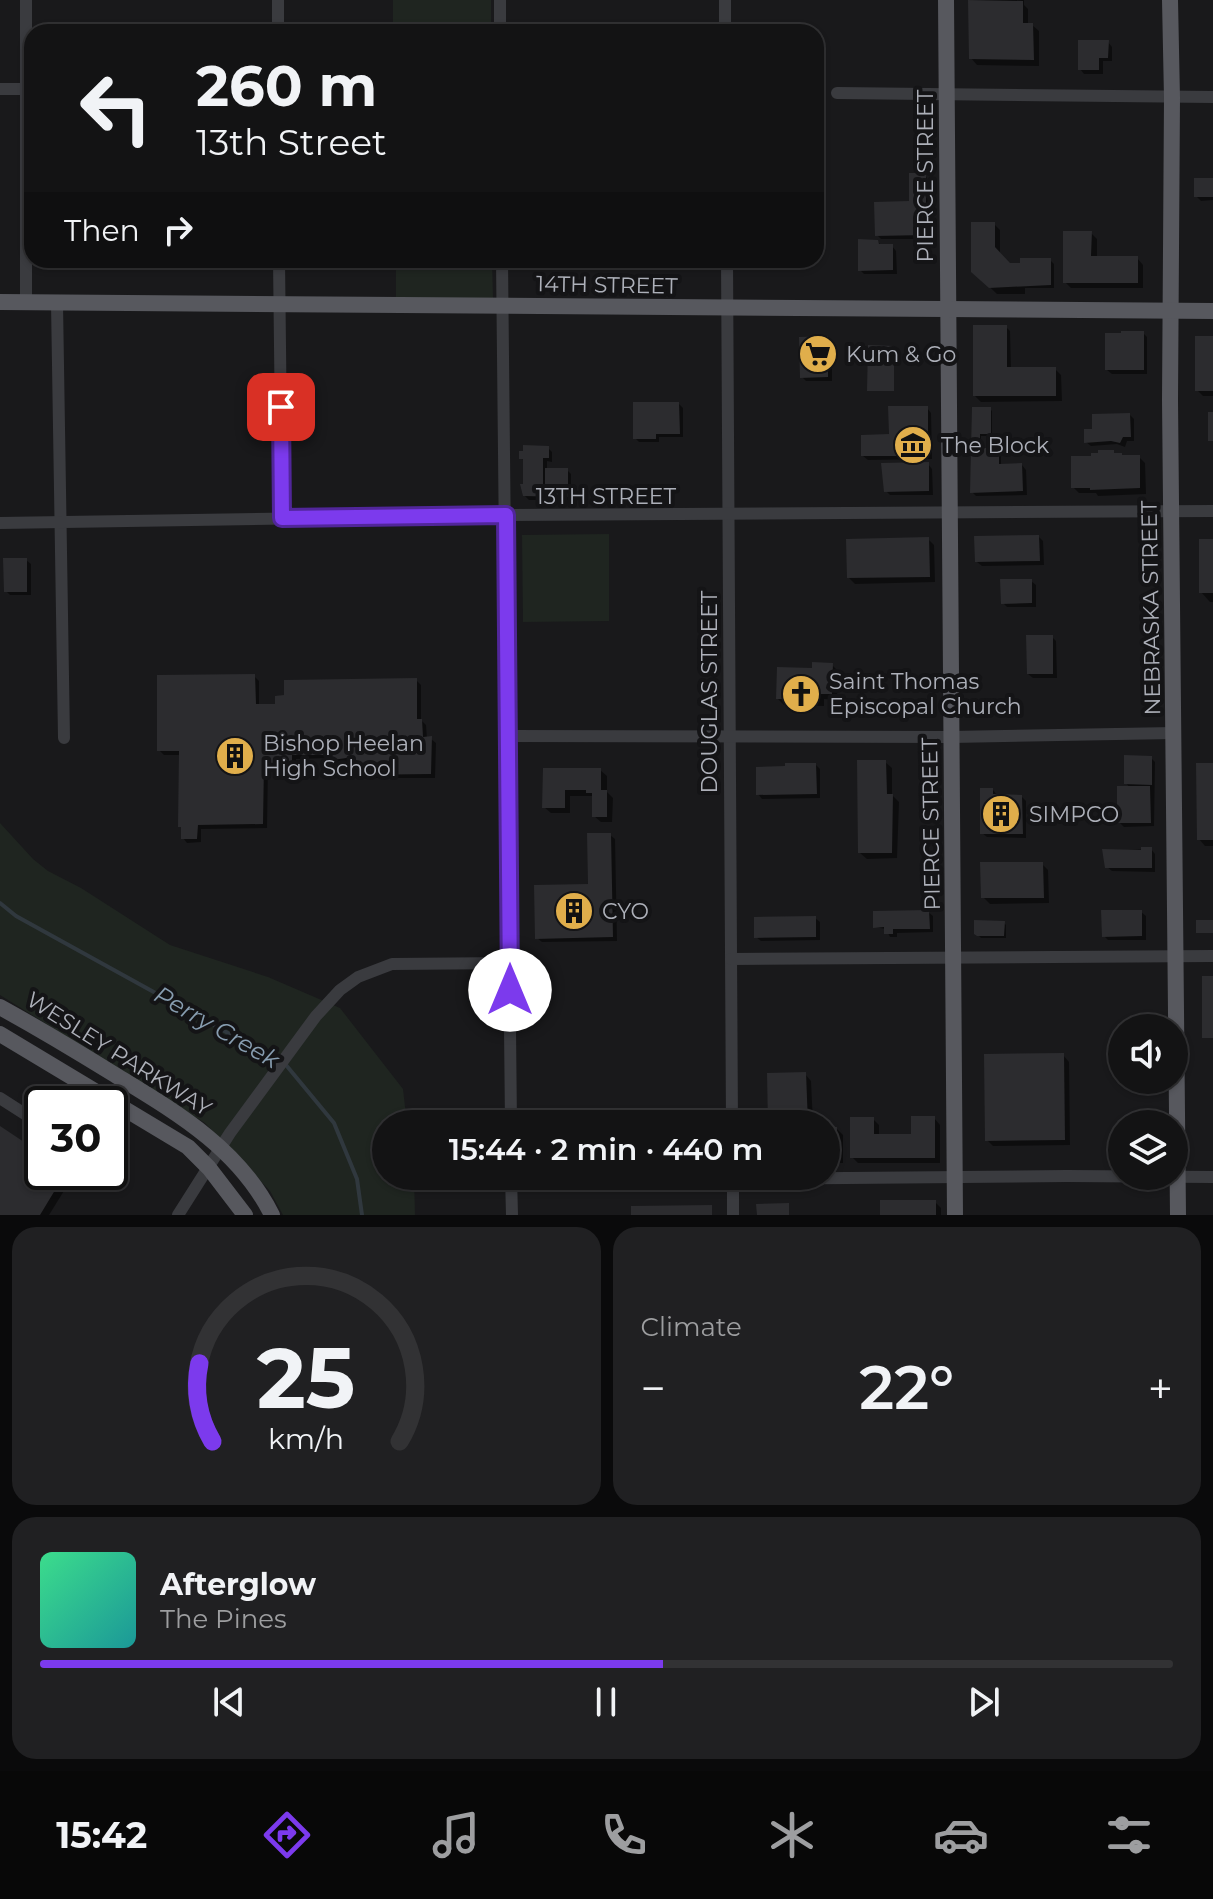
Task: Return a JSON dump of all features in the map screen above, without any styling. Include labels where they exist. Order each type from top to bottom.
[{"type":"main road","name":"PIERCE STREET","points":[[946,0],[955,1215]]},
{"type":"main road","name":"NEBRASKA STREET","points":[[1170,0],[1177,1110]]},
{"type":"main road","name":"14TH STREET","points":[[0,302],[1213,311]]},
{"type":"main road","name":"WESLEY PARKWAY","points":[[0,1007],[199,1128],[220,1146],[263,1198],[272,1215]]},
{"type":"main road","name":"WESLEY PARKWAY","points":[[0,1034],[188,1147],[209,1168],[245,1215]]},
{"type":"main road","name":"NEBRASKA STREET","points":[[1178,1190],[1178,1215]]},
{"type":"street","points":[[26,0],[27,24]]},
{"type":"street","points":[[278,0],[278,24]]},
{"type":"street","points":[[500,0],[500,24]]},
{"type":"street","points":[[725,0],[725,24]]},
{"type":"street","points":[[0,89],[24,89]]},
{"type":"street","points":[[837,93],[1213,97]]},
{"type":"street","points":[[26,268],[26,303]]},
{"type":"street","points":[[279,268],[282,518]]},
{"type":"street","points":[[502,268],[511,1110]]},
{"type":"street","name":"DOUGLAS STREET","points":[[727,268],[732,1110]]},
{"type":"street","points":[[57,303],[64,738]]},
{"type":"street","name":"13TH STREET","points":[[0,523],[506,515],[1213,511]]},
{"type":"street","points":[[508,736],[951,737],[1174,733]]},
{"type":"street","points":[[731,959],[1213,956]]},
{"type":"street","points":[[178,1215],[220,1146],[316,1016],[340,990],[358,977],[392,964],[510,963]]},
{"type":"street","points":[[0,1098],[24,1113]]},
{"type":"street","points":[[840,1177],[1108,1178]]},
{"type":"street","points":[[1188,1178],[1213,1177]]},
{"type":"street","points":[[511,1190],[512,1215]]},
{"type":"street","points":[[733,1190],[733,1215]]},
{"type":"shaded area","points":[[393,0],[491,0],[491,24],[393,24]]},
{"type":"shaded area","points":[[396,268],[492,268],[493,298],[396,298]]},
{"type":"shaded area","points":[[609,534],[609,621],[523,622],[522,535]]},
{"type":"shaded area","points":[[0,823],[48,871],[81,888],[170,945],[268,977],[340,1008],[403,1089],[405,1110],[372,1110],[372,1190],[414,1190],[415,1215],[283,1215],[270,1191],[205,1123],[0,995]]},
{"type":"building","points":[[968,0],[1023,1],[1023,23],[1033,23],[1034,60],[969,59]]},
{"type":"building","points":[[1078,40],[1109,40],[1108,58],[1099,58],[1099,70],[1078,70]]},
{"type":"building","points":[[909,173],[926,173],[926,235],[875,236],[874,202],[909,201]]},
{"type":"building","points":[[1194,178],[1213,178],[1213,197],[1194,197]]},
{"type":"building","points":[[971,222],[995,222],[995,247],[1010,263],[1020,263],[1020,258],[1051,258],[1051,285],[989,288],[971,272]]},
{"type":"building","points":[[1063,231],[1092,231],[1091,256],[1138,256],[1138,283],[1063,283]]},
{"type":"building","points":[[858,239],[893,244],[893,270],[858,271]]},
{"type":"building","points":[[973,325],[1007,325],[1007,367],[1056,367],[1056,396],[973,396]]},
{"type":"building","points":[[1144,331],[1144,370],[1105,370],[1105,333]]},
{"type":"building","points":[[828,336],[828,377],[800,378],[799,337]]},
{"type":"building","points":[[1195,336],[1213,336],[1213,391],[1195,391]]},
{"type":"building","points":[[868,345],[894,346],[894,391],[867,391]]},
{"type":"building","points":[[633,402],[679,402],[680,434],[656,434],[656,439],[633,439]]},
{"type":"building","points":[[888,406],[928,406],[928,456],[861,456],[861,435],[889,434]]},
{"type":"building","points":[[972,407],[991,407],[991,434],[980,434],[980,448],[999,448],[999,464],[1022,463],[1023,491],[970,493]]},
{"type":"building","points":[[1208,412],[1213,412],[1213,441],[1208,441]]},
{"type":"building","points":[[1130,413],[1131,437],[1123,437],[1120,443],[1084,443],[1084,429],[1092,429],[1092,414]]},
{"type":"building","points":[[523,445],[549,446],[549,458],[543,458],[543,484],[545,468],[568,468],[568,497],[523,496],[520,484],[523,484],[523,459],[519,459],[519,451],[523,451]]},
{"type":"building","points":[[1098,450],[1140,455],[1140,488],[1071,488],[1071,456],[1091,456]]},
{"type":"building","points":[[929,462],[929,491],[884,492],[881,463]]},
{"type":"building","points":[[1039,535],[1040,561],[975,562],[974,536]]},
{"type":"building","points":[[929,537],[930,577],[847,578],[846,539]]},
{"type":"building","points":[[1199,539],[1213,539],[1213,593],[1199,593]]},
{"type":"building","points":[[3,558],[27,558],[27,592],[4,592]]},
{"type":"building","points":[[1000,579],[1032,579],[1032,603],[1001,604]]},
{"type":"building","points":[[1026,635],[1053,635],[1053,674],[1027,674]]},
{"type":"building","points":[[812,662],[833,663],[832,694],[819,694],[819,700],[776,699],[777,667],[812,668]]},
{"type":"building","name":"Bishop Heelan High School","points":[[255,674],[256,704],[275,704],[275,696],[284,695],[284,680],[417,678],[417,719],[422,719],[423,737],[432,736],[431,774],[354,775],[353,757],[326,761],[326,755],[292,755],[292,763],[264,763],[263,824],[198,825],[197,839],[181,839],[181,827],[178,827],[179,751],[157,751],[157,675]]},
{"type":"building","points":[[1124,755],[1152,756],[1152,785],[1124,784]]},
{"type":"building","points":[[857,760],[886,760],[887,794],[893,794],[892,853],[858,853]]},
{"type":"building","points":[[785,763],[816,763],[817,794],[756,795],[756,767],[785,766]]},
{"type":"building","points":[[1196,763],[1213,763],[1213,840],[1197,840]]},
{"type":"building","points":[[543,768],[601,768],[601,790],[607,790],[607,817],[592,817],[592,793],[586,793],[586,790],[565,790],[565,808],[542,808]]},
{"type":"building","points":[[1117,786],[1150,786],[1151,823],[1117,823]]},
{"type":"building","name":"SIMPCO","points":[[980,788],[993,788],[993,794],[1022,795],[1023,834],[980,834]]},
{"type":"building","name":"CYO","points":[[587,833],[611,833],[613,937],[535,939],[534,885],[588,884]]},
{"type":"building","points":[[1141,847],[1152,847],[1152,868],[1105,868],[1102,849],[1141,850]]},
{"type":"building","points":[[980,862],[1043,862],[1044,898],[981,898]]},
{"type":"building","points":[[929,910],[930,929],[893,929],[893,934],[884,934],[884,927],[873,928],[873,911]]},
{"type":"building","points":[[1101,910],[1142,910],[1142,936],[1102,937]]},
{"type":"building","points":[[816,916],[816,937],[754,938],[754,917]]},
{"type":"building","points":[[974,920],[1005,921],[1004,936],[977,936],[974,934]]},
{"type":"building","points":[[1196,920],[1213,920],[1213,933],[1196,933]]},
{"type":"building","points":[[1202,976],[1213,976],[1213,1038],[1202,1038]]},
{"type":"building","points":[[1064,1053],[1065,1140],[985,1141],[984,1054]]},
{"type":"building","points":[[806,1072],[807,1110],[768,1110],[767,1073]]},
{"type":"building","points":[[911,1116],[935,1116],[935,1158],[850,1158],[850,1117],[874,1117],[874,1134],[911,1134]]},
{"type":"building","points":[[0,1126],[24,1142],[24,1190],[55,1190],[40,1215],[0,1215]]},
{"type":"building","points":[[880,1200],[936,1200],[936,1215],[880,1215]]},
{"type":"building","points":[[789,1203],[789,1215],[757,1215],[756,1204]]},
{"type":"building","points":[[712,1205],[712,1215],[631,1215],[631,1206]]},
{"type":"waterway","name":"Perry Creek","points":[[0,903],[16,916],[286,1065],[334,1123],[357,1179],[362,1215]]},
{"type":"place","name":"Kum & Go","points":[[818,354]]},
{"type":"place","name":"The Block","points":[[913,445]]},
{"type":"place","name":"Saint Thomas Episcopal Church","points":[[801,694]]},
{"type":"place","name":"Bishop Heelan High School","points":[[235,756]]},
{"type":"place","name":"SIMPCO","points":[[1001,814]]},
{"type":"place","name":"CYO","points":[[574,911]]},
{"type":"route","points":[[281,407],[282,518],[506,515],[510,990]]}]
